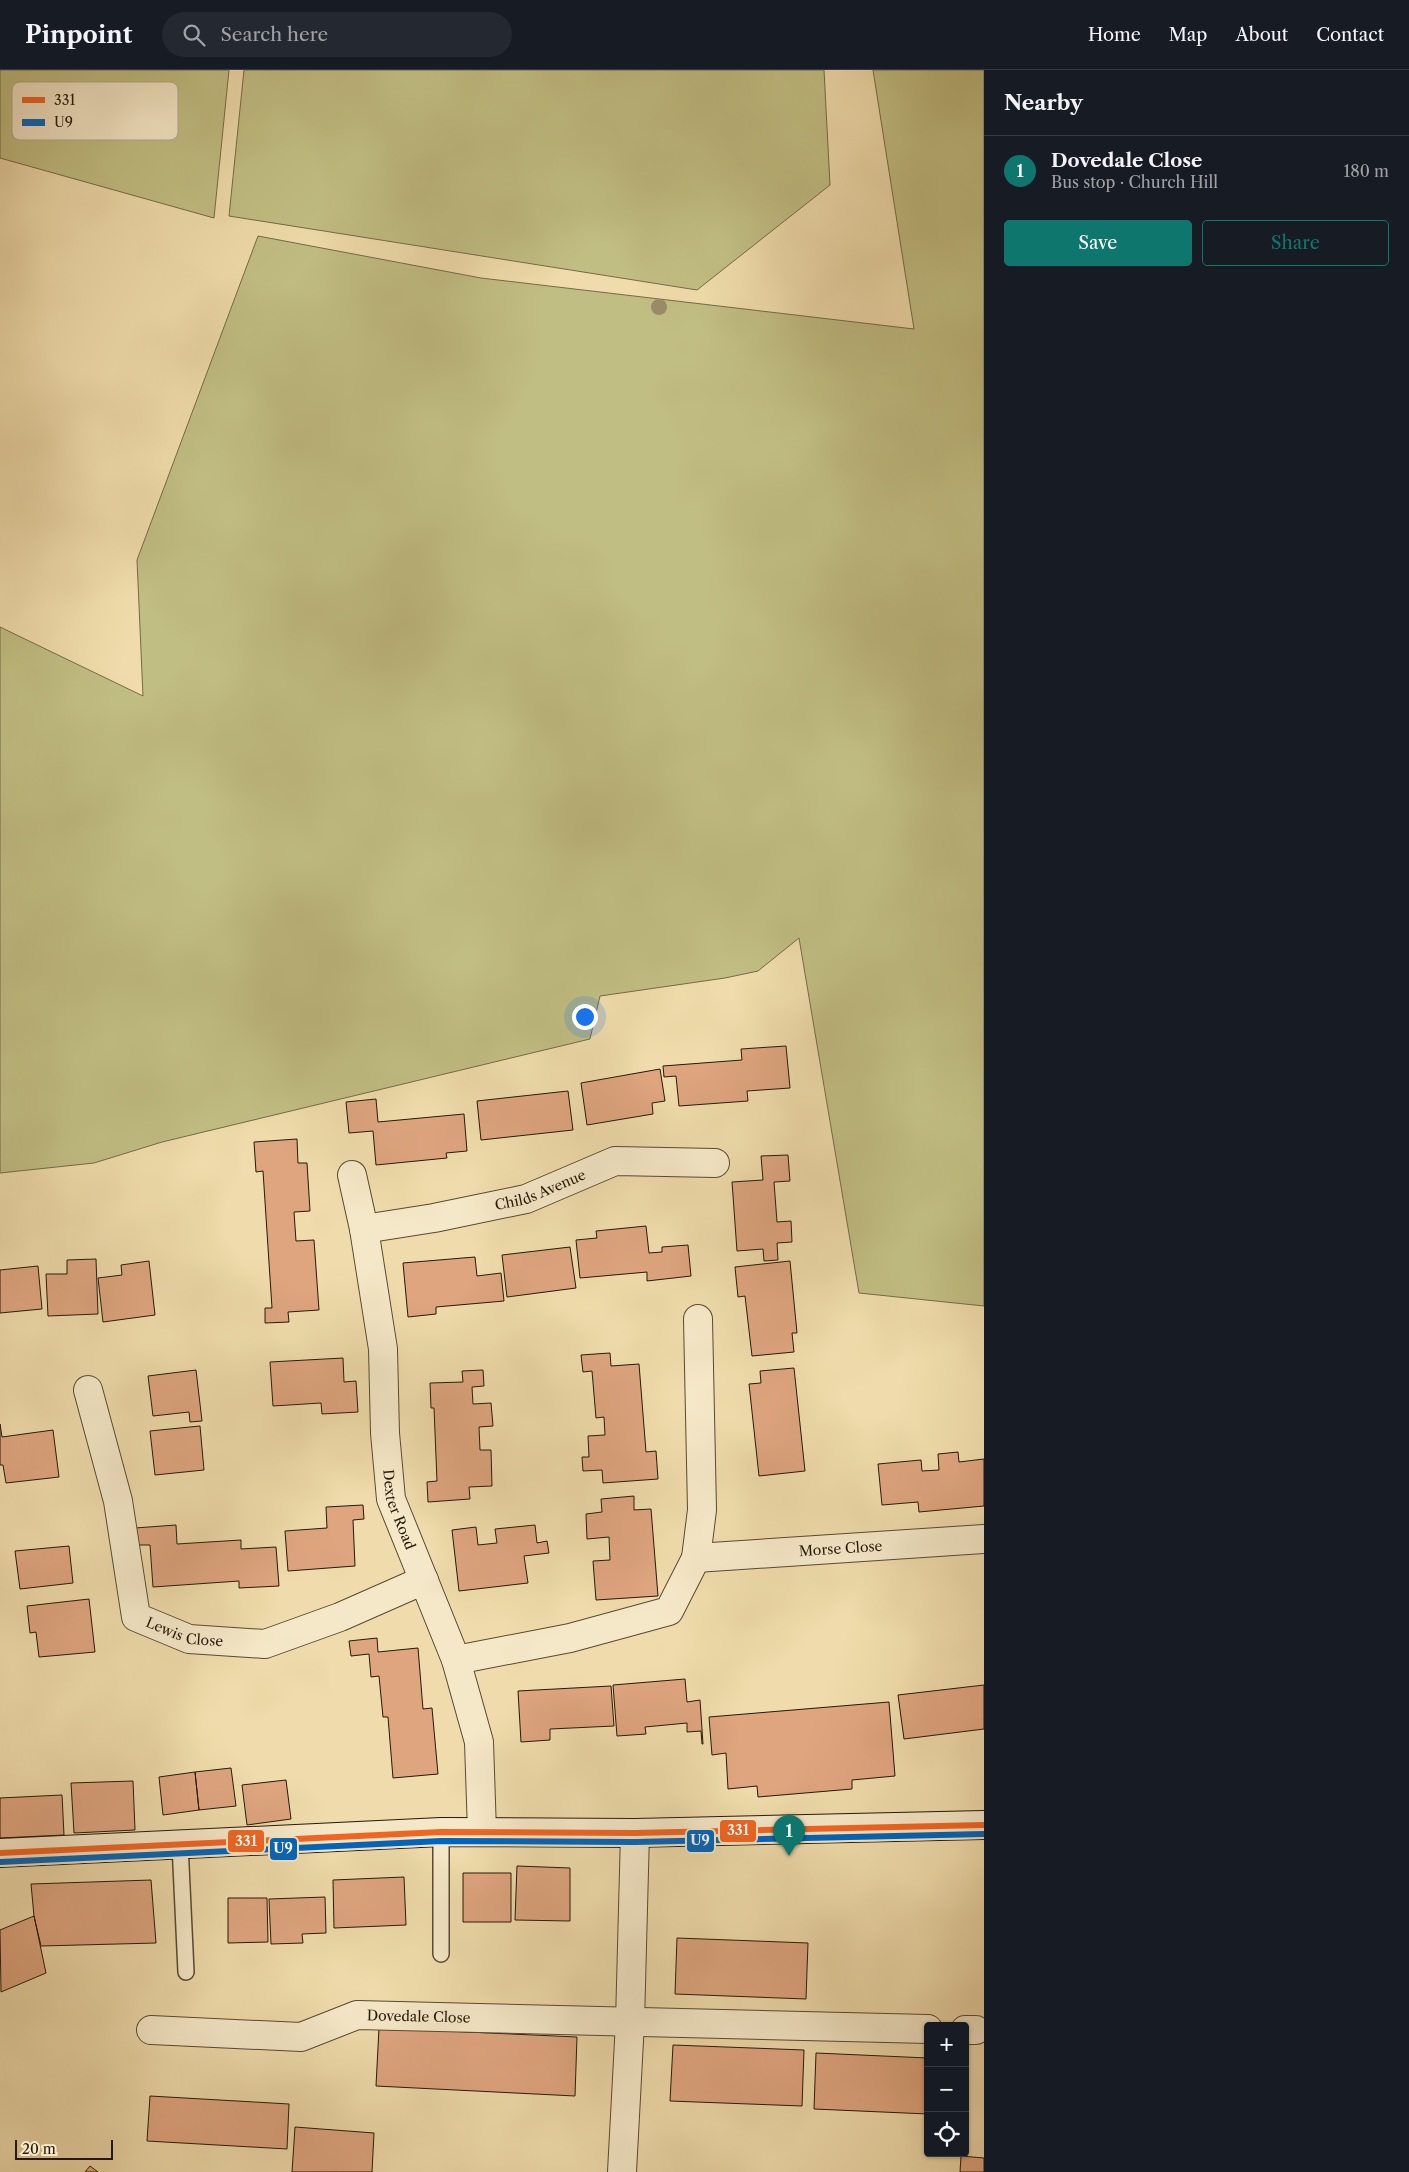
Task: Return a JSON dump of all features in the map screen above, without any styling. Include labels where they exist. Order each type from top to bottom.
[{"type":"street","name":"Childs Avenue","points":[[364,1229],[434,1218],[526,1199],[615,1162],[715,1164]]},
{"type":"street","name":"Dexter Road","points":[[352,1175],[364,1229],[383,1349],[385,1433],[391,1499],[456,1660],[479,1742],[482,1832]]},
{"type":"street","points":[[456,1660],[570,1638],[669,1610],[696,1558],[702,1510],[698,1320]]},
{"type":"street","name":"Lewis Close","points":[[88,1390],[118,1501],[136,1617],[189,1639],[265,1644],[340,1617],[424,1580]]},
{"type":"street","name":"Morse Close","points":[[696,1558],[984,1539]]},
{"type":"street","points":[[0,1853],[442,1832],[635,1833],[984,1825]]},
{"type":"street","points":[[622,2172],[630,2022],[635,1833]]},
{"type":"street","name":"Dovedale Close","points":[[152,2030],[301,2037],[357,2015],[924,2029]]},
{"type":"lane","points":[[442,1832],[442,1954]]},
{"type":"lane","points":[[180,1844],[186,1972]]},
{"type":"shaded area","points":[[0,70],[229,70],[214,218],[0,158]]},
{"type":"shaded area","points":[[244,70],[824,70],[830,185],[697,290],[229,216]]},
{"type":"shaded area","points":[[873,70],[984,70],[984,1306],[859,1293],[799,938],[758,971],[725,978],[600,996],[590,1039],[162,1142],[94,1163],[0,1173],[0,627],[143,696],[137,560],[258,236],[481,278],[914,329]]},
{"type":"building","points":[[786,1046],[790,1088],[747,1091],[748,1101],[679,1106],[676,1076],[664,1077],[663,1066],[742,1060],[741,1049]]},
{"type":"building","points":[[660,1069],[665,1101],[652,1103],[653,1114],[587,1125],[581,1083]]},
{"type":"building","points":[[568,1091],[573,1130],[481,1140],[477,1101]]},
{"type":"building","points":[[376,1099],[378,1122],[464,1114],[467,1151],[446,1153],[447,1158],[376,1165],[373,1131],[349,1133],[346,1102]]},
{"type":"building","points":[[297,1139],[298,1163],[307,1163],[310,1211],[294,1212],[296,1241],[314,1240],[319,1310],[288,1312],[289,1322],[265,1323],[265,1308],[272,1308],[263,1171],[256,1172],[254,1142]]},
{"type":"building","points":[[788,1155],[790,1181],[774,1182],[777,1222],[791,1221],[792,1242],[777,1243],[778,1260],[764,1261],[763,1249],[737,1251],[732,1182],[763,1180],[761,1156]]},
{"type":"building","points":[[646,1226],[649,1253],[662,1252],[662,1247],[688,1245],[691,1276],[647,1281],[647,1272],[580,1278],[576,1240],[597,1238],[596,1231]]},
{"type":"building","points":[[570,1247],[576,1288],[507,1297],[502,1255]]},
{"type":"building","points":[[475,1257],[477,1276],[501,1273],[504,1301],[436,1307],[436,1314],[408,1317],[403,1263]]},
{"type":"building","points":[[96,1259],[98,1314],[48,1316],[46,1274],[67,1274],[67,1260]]},
{"type":"building","points":[[149,1261],[155,1315],[103,1322],[98,1278],[122,1275],[121,1265]]},
{"type":"building","points":[[790,1261],[797,1333],[792,1333],[794,1352],[752,1356],[745,1296],[738,1297],[735,1267]]},
{"type":"building","points":[[38,1266],[42,1309],[0,1313],[0,1270]]},
{"type":"building","points":[[610,1353],[611,1366],[639,1364],[646,1452],[656,1451],[658,1479],[603,1483],[602,1470],[583,1471],[582,1457],[589,1457],[588,1436],[605,1435],[604,1417],[596,1418],[592,1371],[583,1372],[581,1355]]},
{"type":"building","points":[[343,1358],[344,1382],[356,1381],[358,1412],[322,1414],[321,1403],[273,1406],[270,1362]]},
{"type":"building","points":[[794,1368],[805,1471],[759,1476],[749,1384],[761,1383],[760,1371]]},
{"type":"building","points":[[196,1370],[202,1421],[190,1422],[189,1412],[153,1416],[148,1376]]},
{"type":"building","points":[[483,1370],[484,1386],[472,1387],[473,1404],[491,1403],[493,1426],[479,1427],[480,1450],[491,1450],[492,1486],[469,1487],[470,1499],[428,1502],[427,1482],[437,1481],[434,1408],[431,1408],[430,1383],[463,1382],[462,1371]]},
{"type":"building","points":[[0,1424],[2,1437],[53,1430],[59,1477],[6,1483],[3,1465],[0,1465]]},
{"type":"building","points":[[200,1426],[204,1470],[155,1475],[150,1431]]},
{"type":"building","points":[[958,1452],[959,1462],[984,1459],[984,1506],[919,1512],[918,1502],[882,1505],[878,1464],[921,1460],[922,1471],[939,1470],[938,1454]]},
{"type":"building","points":[[634,1496],[634,1510],[651,1509],[658,1596],[596,1600],[593,1561],[610,1560],[609,1537],[587,1539],[586,1514],[602,1512],[601,1499]]},
{"type":"building","points":[[363,1505],[364,1519],[353,1520],[355,1566],[288,1571],[285,1531],[327,1528],[326,1507]]},
{"type":"building","points":[[176,1525],[177,1544],[241,1540],[241,1549],[276,1547],[279,1586],[239,1588],[239,1581],[153,1587],[150,1545],[136,1545],[135,1528]]},
{"type":"building","points":[[535,1525],[537,1543],[547,1541],[549,1553],[524,1556],[528,1583],[459,1591],[452,1530],[476,1527],[478,1545],[497,1543],[495,1529]]},
{"type":"building","points":[[69,1546],[73,1583],[20,1589],[15,1551]]},
{"type":"building","points":[[89,1599],[95,1652],[39,1657],[36,1632],[30,1633],[27,1606]]},
{"type":"building","points":[[377,1638],[378,1652],[418,1648],[423,1709],[432,1708],[438,1774],[393,1778],[388,1717],[383,1717],[379,1676],[371,1677],[369,1654],[351,1656],[349,1641]]},
{"type":"building","points":[[685,1679],[687,1702],[700,1700],[703,1744],[701,1731],[687,1732],[687,1723],[645,1727],[646,1734],[617,1736],[613,1685]]},
{"type":"building","points":[[984,1685],[984,1729],[904,1739],[898,1695]]},
{"type":"building","points":[[611,1686],[614,1726],[550,1729],[550,1740],[521,1742],[518,1691]]},
{"type":"building","points":[[889,1702],[895,1776],[852,1780],[852,1789],[758,1797],[757,1786],[728,1789],[726,1753],[712,1755],[709,1717]]},
{"type":"building","points":[[231,1768],[236,1806],[199,1810],[195,1772]]},
{"type":"building","points":[[195,1772],[199,1810],[163,1815],[159,1777]]},
{"type":"building","points":[[286,1780],[291,1819],[247,1825],[242,1785]]},
{"type":"building","points":[[133,1781],[135,1830],[74,1833],[71,1783]]},
{"type":"building","points":[[62,1795],[64,1835],[0,1838],[0,1798]]},
{"type":"building","points":[[517,1866],[570,1868],[570,1921],[515,1920]]},
{"type":"building","points":[[463,1873],[511,1873],[511,1922],[463,1922]]},
{"type":"building","points":[[404,1877],[406,1925],[334,1928],[333,1880]]},
{"type":"building","points":[[151,1880],[156,1943],[41,1946],[34,1916],[31,1884]]},
{"type":"building","points":[[325,1897],[326,1933],[302,1934],[303,1943],[271,1944],[269,1899]]},
{"type":"building","points":[[228,1898],[267,1898],[268,1942],[228,1943]]},
{"type":"building","points":[[34,1916],[46,1973],[1,1992],[0,1930]]},
{"type":"building","points":[[677,1938],[808,1943],[806,1999],[675,1994]]},
{"type":"building","points":[[379,2028],[577,2037],[575,2096],[376,2086]]},
{"type":"building","points":[[673,2045],[804,2050],[802,2106],[670,2101]]},
{"type":"building","points":[[816,2053],[924,2058],[924,2114],[814,2109]]},
{"type":"building","points":[[150,2096],[289,2104],[287,2149],[147,2141]]},
{"type":"building","points":[[295,2127],[374,2133],[372,2172],[292,2172]]},
{"type":"building","points":[[961,2157],[984,2158],[984,2172],[960,2172]]},
{"type":"building","points":[[90,2166],[98,2172],[85,2172]]},
{"type":"transit line","name":"331","points":[[0,1853],[441,1832],[635,1833],[984,1825]]},
{"type":"transit line","name":"U9","points":[[0,1862],[441,1841],[635,1842],[984,1834]]},
{"type":"place","name":"Dovedale Close","points":[[789,1856]]}]
